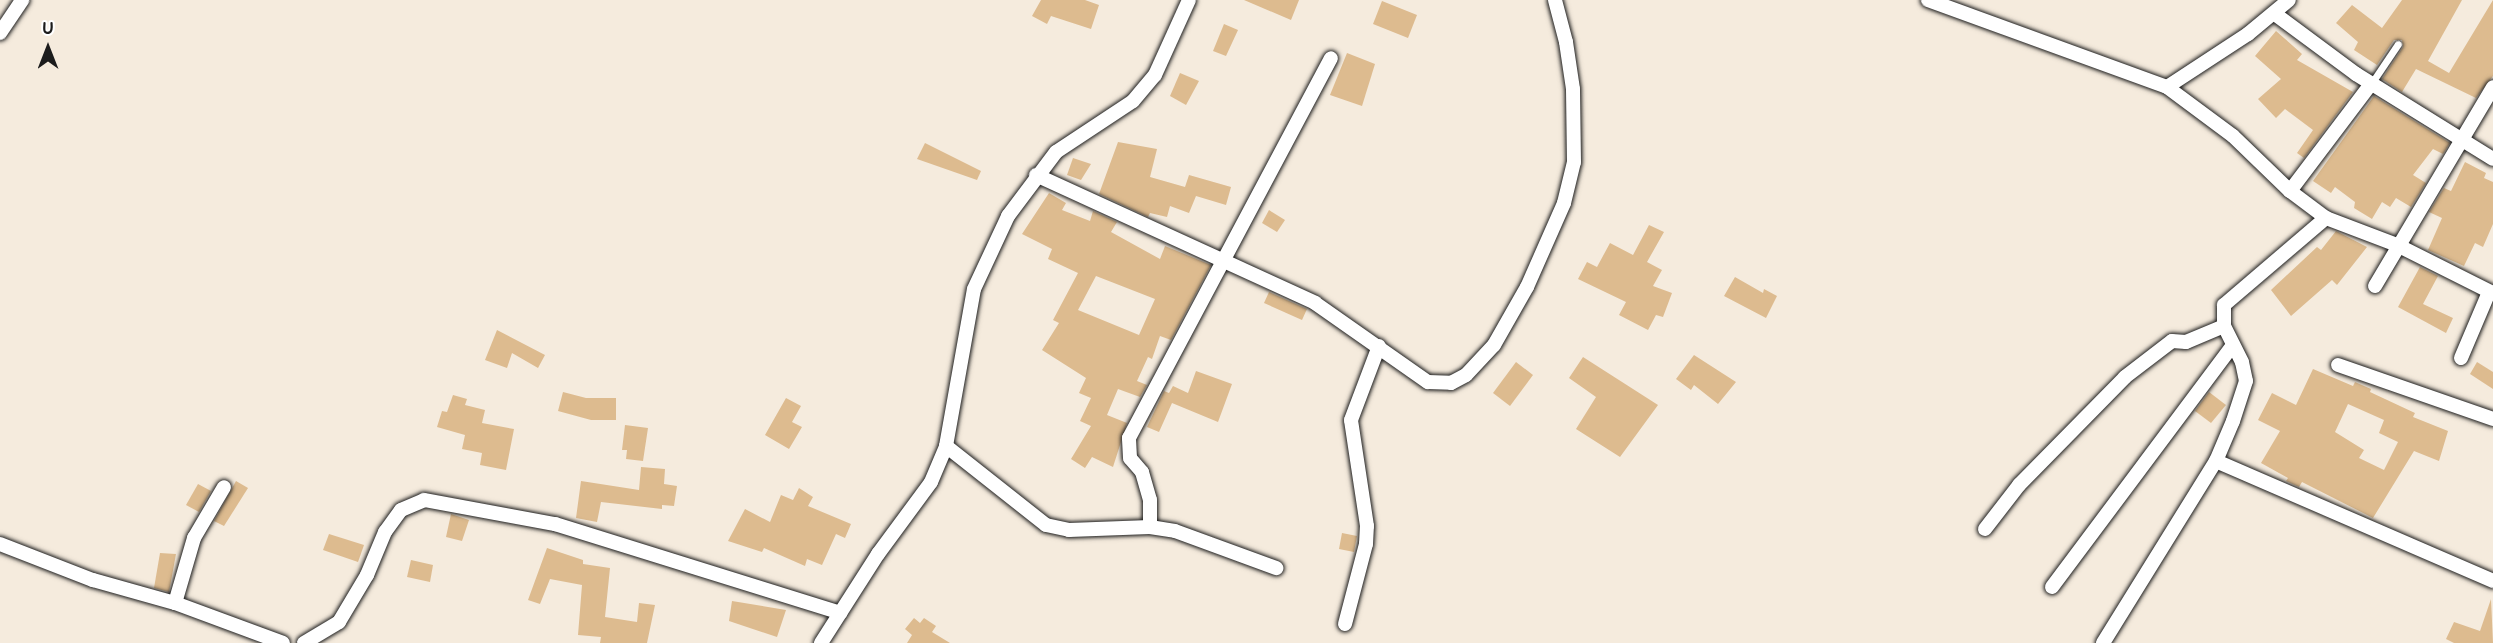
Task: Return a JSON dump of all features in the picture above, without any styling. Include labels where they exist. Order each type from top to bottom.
[{"type":"street","points":[[0,33],[21,0]]},
{"type":"street","points":[[821,643],[878,554],[932,482],[946,446],[974,289],[993,243],[1036,175],[1056,152],[1134,101],[1155,75],[1189,0]]},
{"type":"street","points":[[1036,175],[1316,303],[1428,382],[1451,383],[1466,375],[1494,345],[1527,286],[1564,202],[1574,162],[1573,89],[1555,0]]},
{"type":"street","points":[[1928,0],[2167,87],[2233,136],[2290,191],[2326,218],[2397,245],[2491,293],[2461,358]]},
{"type":"street","points":[[2167,87],[2275,14],[2289,0]]},
{"type":"street","points":[[2275,14],[2371,84],[2493,159]]},
{"type":"street","points":[[1150,527],[1150,500],[1142,472],[1130,458],[1129,438],[1222,259],[1331,58]]},
{"type":"street","points":[[2290,191],[2371,84]]},
{"type":"street","points":[[2375,286],[2460,137],[2493,87]]},
{"type":"street","points":[[2103,643],[2216,461],[2246,381],[2233,345],[2223,326],[2224,305],[2326,218]]},
{"type":"street","points":[[1985,529],[2019,485],[2125,377],[2172,341],[2186,342],[2223,326]]},
{"type":"street","points":[[2052,587],[2233,345]]},
{"type":"street","points":[[1345,624],[1364,554],[1367,526],[1351,420],[1379,346]]},
{"type":"street","points":[[2338,365],[2493,419]]},
{"type":"street","points":[[946,446],[1046,525],[1069,530],[1150,527],[1175,531],[1276,568]]},
{"type":"street","points":[[2216,461],[2493,581]]},
{"type":"street","points":[[175,603],[194,538],[224,487]]},
{"type":"street","points":[[304,643],[339,621],[367,575],[385,532],[401,510],[424,500],[555,524],[840,613]]},
{"type":"street","points":[[0,544],[93,580],[175,603],[283,643]]},
{"type":"lane","points":[[2371,84],[2398,44]]},
{"type":"building","points":[[1041,0],[1085,0],[1099,5],[1091,29],[1051,16],[1047,24],[1032,16]]},
{"type":"building","points":[[1244,0],[1299,0],[1291,20]]},
{"type":"building","points":[[2402,0],[2462,0],[2428,61],[2449,73],[2493,0],[2493,76],[2476,98],[2416,69],[2402,92],[2382,79],[2403,47],[2402,40],[2394,40],[2377,65],[2354,50],[2358,42],[2336,23],[2352,5],[2382,28]]},
{"type":"building","points":[[1382,1],[1417,15],[1408,38],[1373,24]]},
{"type":"building","points":[[1224,24],[1238,30],[1226,56],[1213,51]]},
{"type":"building","points":[[2276,31],[2302,54],[2297,60],[2353,92],[2304,158],[2297,153],[2313,130],[2285,109],[2276,118],[2258,99],[2281,79],[2255,56]]},
{"type":"building","points":[[1347,53],[1375,64],[1362,106],[1330,95]]},
{"type":"building","points":[[1180,73],[1199,81],[1186,105],[1170,96]]},
{"type":"building","points":[[2374,96],[2450,143],[2443,154],[2433,149],[2413,175],[2426,183],[2411,207],[2396,198],[2390,207],[2382,202],[2372,219],[2354,208],[2355,202],[2335,187],[2331,193],[2313,181]]},
{"type":"building","points":[[1118,142],[1157,149],[1150,177],[1185,187],[1189,175],[1231,187],[1226,205],[1196,196],[1189,213],[1170,206],[1167,217],[1150,213],[1148,217],[1099,194]]},
{"type":"building","points":[[925,143],[981,171],[977,180],[917,159]]},
{"type":"building","points":[[1073,158],[1091,164],[1081,180],[1067,175]]},
{"type":"building","points":[[2465,162],[2486,173],[2484,178],[2493,182],[2493,224],[2483,247],[2475,243],[2464,266],[2428,250],[2442,218],[2429,212],[2444,188],[2451,191]]},
{"type":"building","points":[[1049,193],[1066,203],[1062,210],[1090,221],[1093,211],[1117,222],[1111,232],[1160,259],[1165,246],[1211,265],[1171,340],[1160,336],[1152,359],[1148,357],[1137,381],[1147,385],[1140,397],[1118,389],[1107,415],[1127,423],[1113,467],[1092,457],[1085,468],[1071,459],[1091,426],[1080,421],[1091,398],[1079,393],[1086,378],[1042,350],[1059,323],[1053,320],[1078,273],[1048,259],[1052,249],[1022,234]],"holes":[[[1096,276],[1155,299],[1139,335],[1078,310]]]},
{"type":"building","points":[[1269,210],[1285,220],[1277,232],[1262,223]]},
{"type":"building","points":[[1649,225],[1664,232],[1647,262],[1662,270],[1653,286],[1672,293],[1663,317],[1656,315],[1648,330],[1619,315],[1626,302],[1578,279],[1587,262],[1597,267],[1610,243],[1633,255]]},
{"type":"building","points":[[2336,231],[2367,247],[2337,285],[2332,280],[2291,316],[2271,290],[2317,247],[2321,250]]},
{"type":"building","points":[[2420,267],[2438,276],[2423,304],[2453,318],[2446,333],[2398,307]]},
{"type":"building","points":[[1735,277],[1763,293],[1764,289],[1777,296],[1766,318],[1724,296]]},
{"type":"building","points":[[1269,292],[1307,309],[1302,320],[1264,303]]},
{"type":"building","points":[[497,330],[545,355],[538,368],[512,353],[507,368],[485,360]]},
{"type":"building","points":[[1694,355],[1736,382],[1718,404],[1694,385],[1691,390],[1676,379]]},
{"type":"building","points":[[1583,357],[1658,405],[1620,457],[1576,429],[1596,397],[1569,378]]},
{"type":"building","points":[[1516,362],[1533,375],[1510,406],[1493,393]]},
{"type":"building","points":[[2477,362],[2493,372],[2493,389],[2470,374]]},
{"type":"building","points":[[2313,369],[2353,386],[2355,382],[2371,389],[2370,392],[2415,413],[2413,417],[2448,431],[2439,461],[2414,451],[2373,518],[2302,482],[2299,487],[2286,481],[2288,478],[2261,463],[2280,431],[2258,420],[2272,393],[2296,405]],"holes":[[[2348,404],[2384,420],[2379,433],[2398,442],[2384,470],[2359,458],[2364,450],[2335,432]]]},
{"type":"building","points":[[1196,371],[1232,384],[1218,422],[1172,403],[1159,432],[1147,427],[1164,391],[1169,393],[1173,386],[1188,393]]},
{"type":"building","points":[[563,392],[586,398],[616,398],[616,420],[591,420],[558,411]]},
{"type":"building","points":[[2209,392],[2226,405],[2211,423],[2195,411]]},
{"type":"building","points":[[453,395],[467,399],[465,405],[485,410],[482,423],[514,429],[506,470],[480,465],[482,453],[462,449],[465,435],[437,427],[442,411],[447,412]]},
{"type":"building","points":[[786,398],[801,406],[792,422],[802,427],[789,449],[765,435]]},
{"type":"building","points":[[625,425],[648,428],[643,461],[626,459],[627,450],[622,450]]},
{"type":"building","points":[[641,467],[665,469],[664,484],[677,486],[674,506],[662,505],[662,509],[601,502],[597,522],[576,518],[581,481],[639,490]]},
{"type":"building","points":[[236,481],[248,488],[224,526],[214,521]]},
{"type":"building","points":[[198,484],[211,491],[199,512],[186,505]]},
{"type":"building","points":[[799,488],[813,497],[808,506],[851,524],[845,538],[836,534],[822,565],[807,559],[805,566],[764,548],[762,552],[728,541],[745,509],[770,522],[781,495],[793,500]]},
{"type":"building","points":[[451,514],[469,520],[462,541],[446,537]]},
{"type":"building","points":[[1342,533],[1357,536],[1354,552],[1339,549]]},
{"type":"building","points":[[329,534],[364,545],[358,562],[323,550]]},
{"type":"building","points":[[547,548],[583,560],[583,564],[610,568],[605,617],[637,622],[639,603],[655,605],[647,643],[600,643],[601,637],[578,635],[582,585],[550,579],[540,604],[528,600]]},
{"type":"building","points":[[160,553],[176,554],[169,592],[154,588]]},
{"type":"building","points":[[411,560],[433,565],[430,582],[407,577]]},
{"type":"building","points":[[2491,599],[2493,643],[2454,643],[2446,639],[2454,622],[2480,631]]},
{"type":"building","points":[[732,601],[786,610],[777,637],[729,621]]},
{"type":"building","points":[[914,618],[920,623],[924,618],[936,626],[932,632],[950,643],[907,643],[912,635],[905,629]]}]
